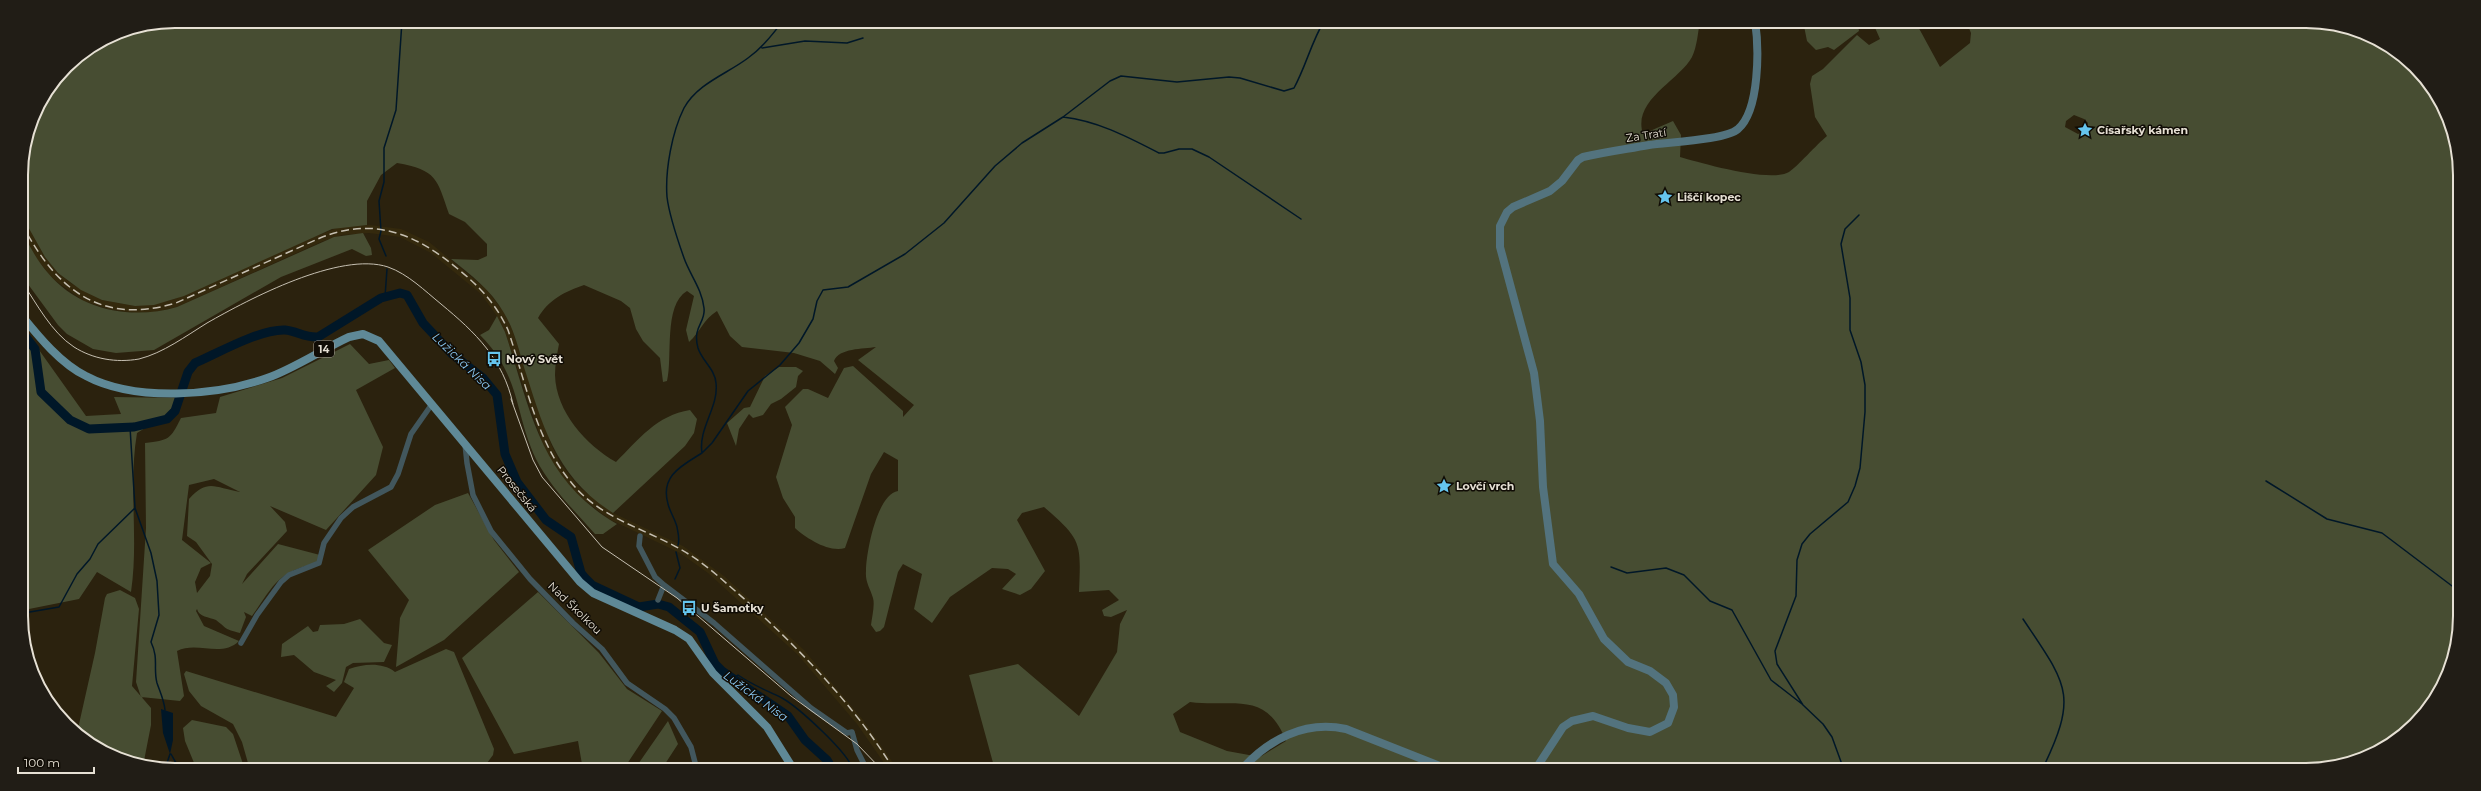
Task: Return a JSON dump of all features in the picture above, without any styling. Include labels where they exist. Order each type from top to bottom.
[{"type":"main road","name":"Prosečská","points":[[28,322],[64,361],[84,376],[124,389],[176,393],[221,390],[268,378],[349,337],[363,334],[380,341],[588,590],[675,630],[693,643],[713,672],[767,727],[790,763]]},
{"type":"street","name":"Za Tratí","points":[[1540,763],[1563,727],[1572,721],[1593,716],[1628,728],[1650,732],[1668,723],[1674,707],[1673,695],[1666,683],[1650,671],[1628,662],[1604,639],[1579,594],[1555,568],[1544,487],[1540,421],[1534,373],[1522,325],[1508,283],[1499,237],[1500,226],[1507,212],[1513,207],[1550,191],[1562,181],[1578,160],[1587,156],[1649,145],[1720,136],[1738,130],[1749,112],[1758,58],[1756,28]]},
{"type":"street","points":[[241,644],[257,615],[281,582],[289,574],[319,563],[324,543],[341,518],[353,507],[391,487],[398,474],[411,434],[432,404]]},
{"type":"street","name":"Nad Školkou","points":[[466,444],[466,463],[473,495],[491,530],[530,579],[573,623],[602,649],[627,683],[665,709],[674,718],[691,747],[695,763]]},
{"type":"street","points":[[640,536],[639,546],[655,578],[714,623],[811,708],[847,733],[852,732],[857,750],[864,763]]},
{"type":"street","points":[[658,600],[664,585]]},
{"type":"street","points":[[1248,763],[1260,751],[1282,736],[1312,728],[1328,727],[1346,729],[1432,763]]},
{"type":"shaded area","points":[[370,225],[401,229],[429,242],[486,289],[504,312],[512,329],[551,444],[560,463],[579,487],[613,513],[683,546],[724,576],[804,650],[863,720],[893,763],[884,763],[857,724],[798,655],[708,573],[680,553],[609,519],[574,492],[554,467],[544,448],[505,332],[497,316],[481,294],[431,253],[400,237],[369,233],[342,235],[321,242],[177,307],[155,312],[135,313],[108,309],[84,301],[53,279],[38,261],[28,243],[28,227],[45,257],[58,273],[72,284],[102,300],[135,306],[154,304],[175,299],[318,235],[340,227]]},
{"type":"green space","points":[[165,28],[1699,28],[1692,57],[1686,66],[1650,101],[1644,111],[1641,122],[1643,134],[1673,121],[1681,135],[1680,157],[1735,171],[1767,175],[1780,175],[1789,172],[1827,136],[1815,117],[1810,84],[1812,76],[1823,69],[1857,35],[1869,45],[1880,39],[1875,28],[1919,28],[1940,67],[1970,43],[1971,33],[1969,28],[2325,29],[2344,33],[2371,43],[2403,64],[2417,78],[2438,110],[2450,146],[2453,165],[2452,635],[2448,654],[2438,681],[2417,713],[2403,727],[2380,743],[2362,752],[2344,758],[2316,763],[993,763],[969,675],[1018,664],[1079,716],[1117,652],[1120,624],[1127,610],[1111,617],[1104,616],[1102,610],[1119,600],[1109,590],[1079,592],[1080,562],[1076,543],[1066,527],[1044,507],[1022,513],[1017,520],[1045,571],[1031,589],[1020,595],[1002,589],[1016,574],[1008,569],[992,568],[950,597],[932,623],[914,609],[922,574],[903,564],[898,572],[884,627],[880,631],[876,632],[871,625],[874,601],[866,578],[868,551],[874,525],[884,502],[898,491],[898,460],[884,452],[871,474],[845,548],[839,549],[825,547],[818,544],[795,528],[795,517],[783,498],[776,477],[792,425],[785,407],[803,389],[808,389],[828,398],[844,368],[853,366],[903,411],[903,417],[914,405],[858,360],[876,347],[846,351],[841,354],[834,361],[838,368],[835,374],[820,361],[794,353],[742,347],[730,336],[717,311],[708,318],[689,342],[686,330],[694,296],[687,291],[679,298],[675,308],[670,333],[669,371],[667,381],[663,382],[660,358],[643,341],[636,329],[630,308],[621,301],[584,285],[558,297],[547,306],[538,318],[559,344],[555,375],[561,402],[575,426],[594,446],[616,462],[640,437],[668,417],[690,410],[697,419],[694,433],[685,446],[613,513],[593,499],[577,483],[564,466],[545,429],[530,387],[515,337],[507,319],[499,305],[487,290],[451,259],[478,260],[487,256],[487,244],[465,222],[449,214],[438,184],[428,173],[420,169],[397,163],[381,175],[367,201],[367,225],[332,229],[184,296],[154,305],[135,306],[102,300],[81,290],[58,273],[45,257],[28,227],[29,156],[33,137],[43,110],[64,78],[78,64],[93,53],[119,39],[137,33]],"holes":[[[2074,115],[2084,119],[2088,123],[2085,131],[2078,134],[2065,127],[2066,121]],[[1190,702],[1234,703],[1258,707],[1268,714],[1278,725],[1286,741],[1260,757],[1227,751],[1180,732],[1173,714]]]},
{"type":"green space","points":[[1804,28],[1858,28],[1859,31],[1834,50],[1828,47],[1816,50],[1807,41]]},
{"type":"green space","points":[[363,233],[371,248],[372,255],[366,256],[352,249],[281,277],[154,350],[116,353],[93,349],[67,334],[58,325],[28,284],[28,242],[40,264],[61,286],[75,296],[91,304],[108,309],[142,313],[177,307],[334,237]]},
{"type":"green space","points":[[497,316],[505,332],[531,415],[554,464],[570,486],[591,506],[617,524],[603,534],[595,534],[555,489],[536,459],[529,442],[510,380],[503,365],[493,350],[480,335],[489,330]]},
{"type":"green space","points":[[28,334],[86,416],[121,414],[114,397],[180,398],[166,415],[137,433],[133,473],[134,552],[131,592],[97,572],[79,599],[28,609]]},
{"type":"green space","points":[[350,344],[369,364],[389,360],[395,368],[356,390],[383,447],[376,475],[326,530],[270,506],[285,522],[287,531],[247,574],[242,584],[278,544],[320,555],[317,563],[293,571],[278,581],[252,616],[244,612],[246,617],[240,633],[225,628],[216,620],[200,614],[197,609],[196,611],[204,626],[239,641],[232,646],[225,648],[185,648],[177,651],[184,696],[180,701],[141,697],[136,682],[146,528],[145,443],[168,438],[174,431],[181,418],[216,413],[220,397],[282,378]],"holes":[[[214,479],[240,492],[212,486],[201,488],[189,499],[187,536],[196,542],[212,564],[210,576],[197,593],[195,582],[201,568],[211,563],[182,540],[189,485]]]},
{"type":"green space","points":[[779,367],[796,367],[803,371],[798,376],[796,387],[781,399],[771,404],[763,415],[753,418],[749,414],[739,429],[736,446],[727,423],[744,408],[750,407],[765,376]]},
{"type":"green space","points":[[468,493],[494,540],[519,572],[444,640],[396,667],[400,618],[409,600],[368,550],[435,505]]},
{"type":"green space","points":[[120,590],[135,598],[139,609],[132,686],[151,708],[151,725],[144,760],[110,748],[78,727],[107,594]]},
{"type":"green space","points":[[538,592],[599,653],[627,689],[662,711],[628,763],[582,763],[578,741],[514,754],[462,658]]},
{"type":"green space","points":[[360,619],[384,643],[392,645],[384,662],[353,663],[346,667],[342,683],[334,692],[326,686],[336,680],[314,672],[294,655],[281,657],[282,644],[308,626],[313,632],[318,631],[320,625],[344,624]]},
{"type":"green space","points":[[446,649],[454,652],[494,749],[493,755],[487,763],[248,763],[242,742],[233,724],[201,706],[189,691],[184,674],[186,671],[336,717],[354,688],[344,682],[349,669],[361,666],[379,665],[395,672]]},
{"type":"green space","points":[[192,720],[226,727],[233,734],[243,763],[194,763],[185,741],[183,728]]},
{"type":"green space","points":[[668,721],[678,744],[666,763],[639,763]]},
{"type":"water","points":[[161,709],[173,713],[173,740],[170,754],[163,733]]},
{"type":"waterway","points":[[386,256],[379,239],[381,231],[379,201],[384,182],[384,148],[396,110],[402,28]]},
{"type":"waterway","points":[[678,545],[679,540],[676,524],[670,510],[666,494],[667,486],[674,473],[680,467],[702,453],[703,435],[715,401],[716,383],[713,373],[698,348],[697,335],[704,313],[703,301],[684,258],[668,204],[667,175],[670,151],[676,128],[684,108],[690,99],[705,85],[740,64],[758,50],[777,28]]},
{"type":"waterway","points":[[702,453],[712,443],[748,391],[780,365],[799,343],[813,319],[817,301],[823,290],[848,287],[905,254],[944,223],[995,166],[1022,143],[1063,117],[1110,81],[1121,76],[1177,82],[1229,77],[1240,78],[1284,91],[1294,88],[1321,28]]},
{"type":"waterway","points":[[762,48],[805,41],[847,43],[863,38]]},
{"type":"waterway","points":[[1063,117],[1101,126],[1159,153],[1179,149],[1192,149],[1209,157],[1301,219]]},
{"type":"waterway","points":[[1841,763],[1832,737],[1823,724],[1803,705],[1777,664],[1775,651],[1796,596],[1797,560],[1802,544],[1810,534],[1848,502],[1855,486],[1860,468],[1865,412],[1865,385],[1861,362],[1850,330],[1850,298],[1841,244],[1845,229],[1859,215]]},
{"type":"waterway","points":[[385,297],[387,269]]},
{"type":"waterway","name":"Lužická Nisa","points":[[28,340],[35,349],[41,392],[70,420],[89,429],[134,427],[167,419],[175,411],[188,372],[195,363],[264,333],[285,330],[318,337],[381,298],[400,293],[407,295],[423,323],[452,354],[483,378],[497,395],[505,454],[517,482],[546,520],[571,537],[581,573],[585,578],[592,585],[639,607],[658,604],[669,607],[700,632],[715,664],[722,671],[788,716],[805,740],[829,763]]},
{"type":"waterway","points":[[130,427],[135,508],[151,553],[157,581],[159,615],[151,642],[155,653],[157,683],[163,699],[165,710]]},
{"type":"waterway","points":[[2266,481],[2327,519],[2382,533],[2453,587]]},
{"type":"waterway","points":[[28,612],[59,607],[77,574],[90,559],[98,544],[135,508]]},
{"type":"waterway","points":[[675,579],[680,568],[676,552]]},
{"type":"waterway","points":[[1611,567],[1627,573],[1666,568],[1684,575],[1710,601],[1732,610],[1771,680],[1802,704]]},
{"type":"waterway","points":[[2023,619],[2050,660],[2063,691],[2064,706],[2061,724],[2045,763]]},
{"type":"waterway","points":[[733,679],[738,675],[789,703],[822,731],[850,763]]},
{"type":"waterway","points":[[167,763],[170,754]]},
{"type":"waterway","points":[[171,754],[176,763]]},
{"type":"tram line","points":[[28,291],[51,326],[74,347],[81,351],[105,359],[130,360],[139,359],[157,353],[225,313],[295,280],[321,271],[345,266],[368,264],[388,267],[416,283],[454,315],[477,337],[495,360],[502,373],[513,404]]},
{"type":"tram line","points":[[511,399],[533,460],[542,477],[602,547],[677,598],[791,696],[857,744],[875,763]]},
{"type":"railway","points":[[28,235],[49,267],[65,283],[83,296],[103,305],[125,309],[149,309],[176,303],[320,238],[340,232],[358,229],[376,229],[394,232],[426,246],[458,269],[473,282],[493,304],[508,330],[526,389],[548,447],[558,465],[582,495],[611,515],[675,546],[698,560],[749,603],[789,641],[827,681],[863,724],[889,763]]},
{"type":"place","name":"Císařský kámen","points":[[2085,130]]},
{"type":"place","name":"Liščí kopec","points":[[1665,197]]},
{"type":"place","name":"Nový Svět","points":[[494,359]]},
{"type":"place","name":"Lovčí vrch","points":[[1444,486]]},
{"type":"place","name":"U Šamotky","points":[[689,608]]}]
